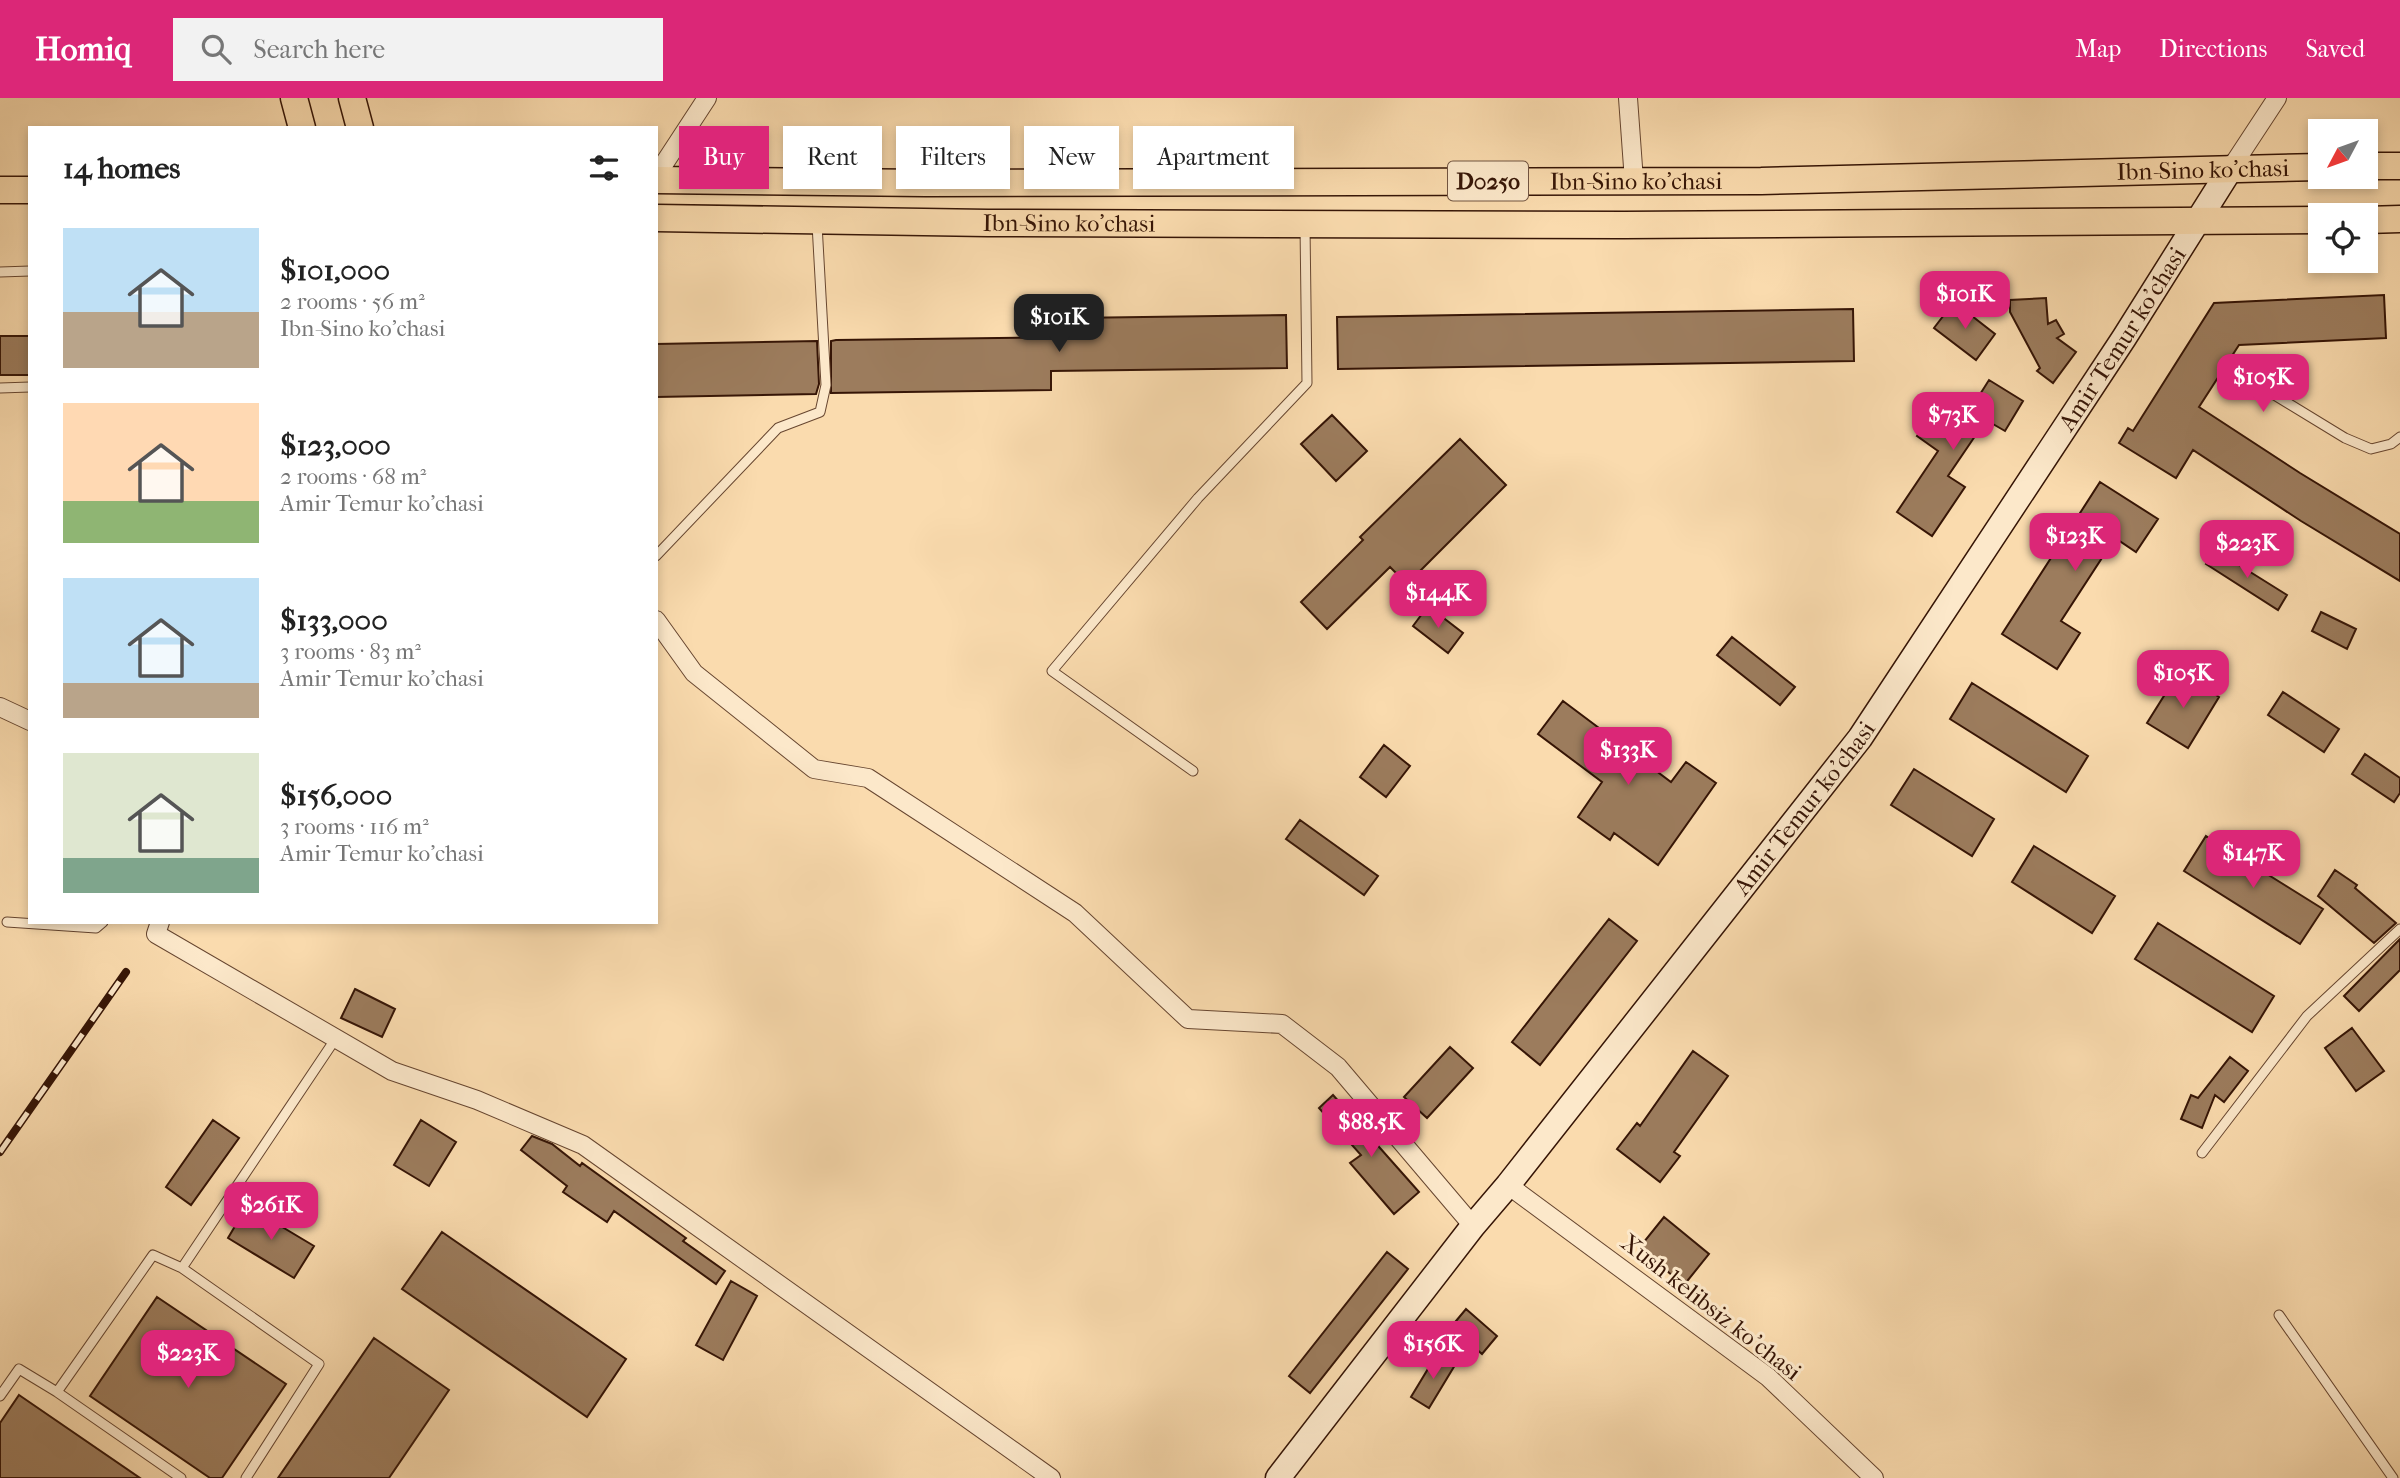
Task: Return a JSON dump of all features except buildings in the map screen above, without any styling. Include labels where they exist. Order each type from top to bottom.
[{"type":"main road","points":[[294,98],[301,126]]},
{"type":"main road","points":[[352,98],[359,126]]},
{"type":"main road","points":[[2378,166],[2400,166]]},
{"type":"main road","name":"Ibn-Sino ko'chasi","points":[[658,178],[926,183],[1761,181],[2308,167]]},
{"type":"main road","name":"Amir Temur ko'chasi","points":[[1278,1478],[1473,1226],[1860,738],[2116,349],[2231,168]]},
{"type":"main road","points":[[0,190],[28,190]]},
{"type":"main road","name":"Ibn-Sino ko'chasi","points":[[658,218],[817,222],[1624,225],[2308,220]]},
{"type":"main road","points":[[2378,220],[2400,219]]},
{"type":"street","points":[[658,175],[707,98]]},
{"type":"street","points":[[1628,98],[1634,181]]},
{"type":"street","name":"Amir Temur ko'chasi","points":[[2231,168],[2273,100]]},
{"type":"street","points":[[658,623],[694,673],[814,769],[869,778],[1075,913],[1188,1019],[1282,1024],[1338,1067],[1473,1226]]},
{"type":"street","points":[[0,707],[28,720]]},
{"type":"street","points":[[159,924],[156,934],[392,1071],[477,1100],[583,1146],[1051,1478]]},
{"type":"street","name":"Xush kelibsiz ko'chasi","points":[[1508,1185],[1768,1377],[1874,1478]]},
{"type":"lane","points":[[658,553],[778,428],[820,412],[826,385],[817,222]]},
{"type":"lane","points":[[1194,771],[1052,671],[1198,498],[1307,383],[1305,224]]},
{"type":"lane","points":[[0,272],[28,271]]},
{"type":"lane","points":[[2245,377],[2345,438],[2371,449],[2391,444],[2400,437]]},
{"type":"lane","points":[[0,388],[28,387]]},
{"type":"lane","points":[[7,922],[28,923]]},
{"type":"lane","points":[[37,924],[96,928],[101,924]]},
{"type":"lane","points":[[2202,1153],[2307,1016],[2400,929]]},
{"type":"lane","points":[[181,1268],[336,1038]]},
{"type":"lane","points":[[57,1392],[153,1255],[181,1268],[319,1364],[246,1478]]},
{"type":"lane","points":[[2279,1315],[2393,1478]]},
{"type":"lane","points":[[0,1396],[19,1369],[57,1392],[181,1478]]},
{"type":"railway","points":[[0,1152],[126,972]]}]
